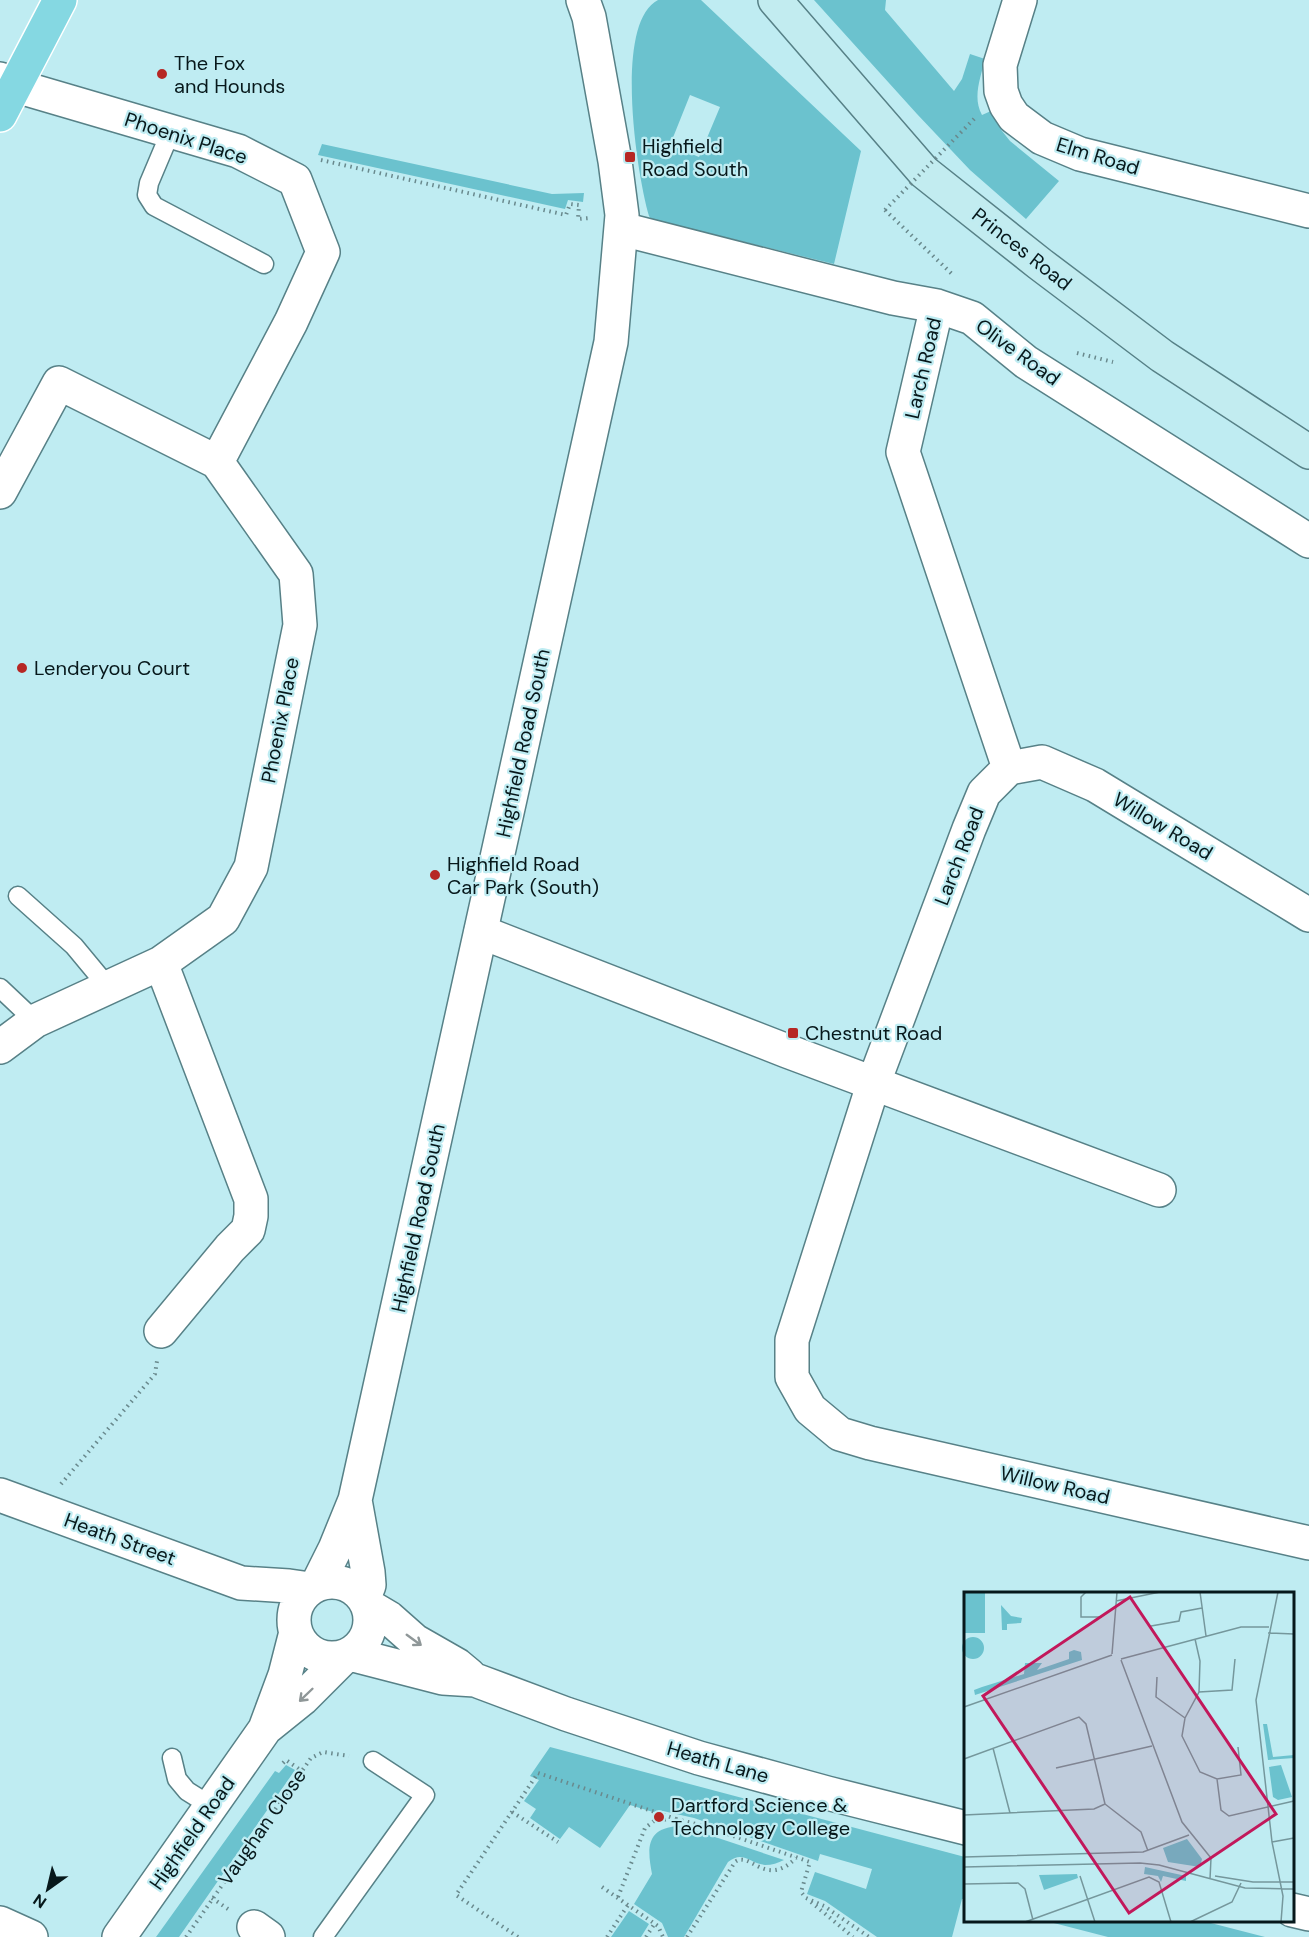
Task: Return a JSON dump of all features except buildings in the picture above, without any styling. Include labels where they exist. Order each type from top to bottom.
[{"type":"main road","points":[[0,115],[8,82],[60,0]]},
{"type":"main road","name":"Princes Road","points":[[775,0],[924,172],[1040,264],[1162,356],[1309,452]]},
{"type":"street","name":"Elm Road","points":[[1020,0],[1000,65],[1001,91],[1014,117],[1042,138],[1080,154],[1309,211]]},
{"type":"street","name":"Highfield Road South","points":[[313,1587],[335,1549],[355,1500],[610,342],[622,222],[591,6]]},
{"type":"street","name":"Phoenix Place","points":[[8,82],[238,151],[295,180]]},
{"type":"street","points":[[217,462],[291,322],[323,252],[295,180]]},
{"type":"street","name":"Olive Road","points":[[622,222],[893,298],[937,306],[972,318],[1026,362],[1309,541]]},
{"type":"street","name":"Larch Road","points":[[810,1409],[792,1377],[792,1340],[874,1082],[969,829],[984,793],[1009,768],[903,452],[937,306]]},
{"type":"street","name":"Phoenix Place","points":[[0,492],[58,383],[217,462],[296,574],[300,625],[251,867],[223,919],[161,963],[35,1021],[0,1047]]},
{"type":"street","name":"Willow Road","points":[[1009,768],[1042,762],[1095,784],[1309,915]]},
{"type":"street","points":[[481,932],[787,1051],[1159,1190]]},
{"type":"street","points":[[161,963],[251,1199],[248,1230],[230,1248],[161,1331]]},
{"type":"street","name":"Willow Road","points":[[810,1409],[840,1434],[870,1443],[1309,1543]]},
{"type":"street","name":"Heath Street","points":[[0,1495],[241,1583],[313,1587]]},
{"type":"street","name":"Highfield Road South","points":[[355,1500],[368,1572],[369,1585],[366,1602]]},
{"type":"street","points":[[330,1582],[343,1583],[355,1589],[366,1602],[370,1619],[368,1633],[361,1645],[347,1655],[332,1658],[320,1656],[310,1651],[301,1642],[295,1629],[294,1615],[302,1596],[313,1587],[330,1582]]},
{"type":"street","name":"Heath Street","points":[[241,1583],[295,1629]]},
{"type":"street","name":"Heath Lane","points":[[366,1602],[389,1618],[415,1641],[457,1665],[475,1680]]},
{"type":"street","name":"Highfield Road","points":[[119,1937],[265,1729],[283,1682],[295,1629]]},
{"type":"street","name":"Heath Lane","points":[[347,1655],[442,1678],[475,1680],[566,1714],[699,1758],[964,1827]]},
{"type":"street","name":"Highfield Road","points":[[265,1729],[302,1699],[347,1655]]},
{"type":"street","points":[[1294,1910],[1309,1914]]},
{"type":"street","points":[[0,1923],[31,1937]]},
{"type":"lane","points":[[171,131],[149,183],[147,195],[154,206],[264,264]]},
{"type":"lane","points":[[18,896],[74,946],[108,987]]},
{"type":"lane","points":[[0,988],[35,1021]]},
{"type":"lane","points":[[172,1758],[177,1779],[187,1791],[211,1806]]},
{"type":"lane","points":[[323,1937],[425,1795],[374,1761]]},
{"type":"path","points":[[972,318],[966,289],[885,210],[975,118]]},
{"type":"path","points":[[295,180],[320,159],[566,215],[570,204],[579,205],[578,219],[622,222]]},
{"type":"path","points":[[39,1509],[155,1374],[161,1331]]},
{"type":"path","name":"Vaughan Close","points":[[186,1937],[311,1758],[322,1752],[374,1761]]},
{"type":"path","points":[[288,1762],[302,1771]]},
{"type":"path","points":[[518,1937],[456,1895],[538,1773],[810,1862],[801,1892],[853,1937]]},
{"type":"path","points":[[512,1812],[558,1842]]},
{"type":"path","points":[[618,1897],[645,1828],[654,1821],[665,1818],[676,1819]]},
{"type":"path","points":[[687,1937],[739,1859],[764,1870],[776,1870],[786,1868],[797,1857]]},
{"type":"path","points":[[602,1887],[655,1923],[663,1937]]},
{"type":"path","points":[[806,1898],[824,1906],[869,1937]]},
{"type":"path","points":[[606,1937],[628,1905]]},
{"type":"path","points":[[646,1937],[655,1923]]},
{"type":"shaded area","points":[[658,0],[701,0],[861,151],[834,264],[651,219],[639,168],[632,101],[632,68],[636,38],[644,14]],"holes":[[[690,95],[720,107],[699,157],[670,145]]]},
{"type":"shaded area","points":[[814,0],[886,0],[885,10],[954,91],[962,79],[970,54],[985,59],[978,94],[982,115],[991,111],[1010,141],[1059,181],[1026,219],[970,170]]},
{"type":"shaded area","points":[[322,144],[552,194],[584,193],[583,202],[568,200],[565,209],[318,155]]},
{"type":"shaded area","points":[[550,1747],[964,1857],[964,1899],[962,1899],[952,1937],[877,1937],[825,1901],[807,1894],[815,1872],[866,1889],[872,1869],[820,1854],[818,1861],[694,1818],[663,1811],[653,1812],[630,1805],[600,1848],[569,1827],[560,1839],[530,1818],[536,1809],[524,1801],[539,1780],[530,1776]]},
{"type":"shaded area","points":[[286,1765],[295,1770],[179,1937],[156,1937],[275,1771],[279,1773]]},
{"type":"shaded area","points":[[679,1826],[784,1860],[765,1865],[738,1857],[728,1862],[684,1937],[668,1937],[662,1923],[634,1904],[652,1874],[649,1856],[651,1841],[660,1831]]},
{"type":"shaded area","points":[[629,1911],[649,1924],[641,1937],[611,1937]]},
{"type":"shaded area","points":[[1050,1922],[1207,1922],[1265,1937],[1108,1937]]},
{"type":"place","name":"The Fox and Hounds","points":[[162,74]]},
{"type":"place","name":"Highfield Road South","points":[[630,157]]},
{"type":"place","name":"Lenderyou Court","points":[[22,668]]},
{"type":"place","name":"Highfield Road Car Park (South)","points":[[435,875]]},
{"type":"place","name":"Chestnut Road","points":[[793,1033]]},
{"type":"place","name":"Dartford Science & Technology College","points":[[659,1817]]}]
